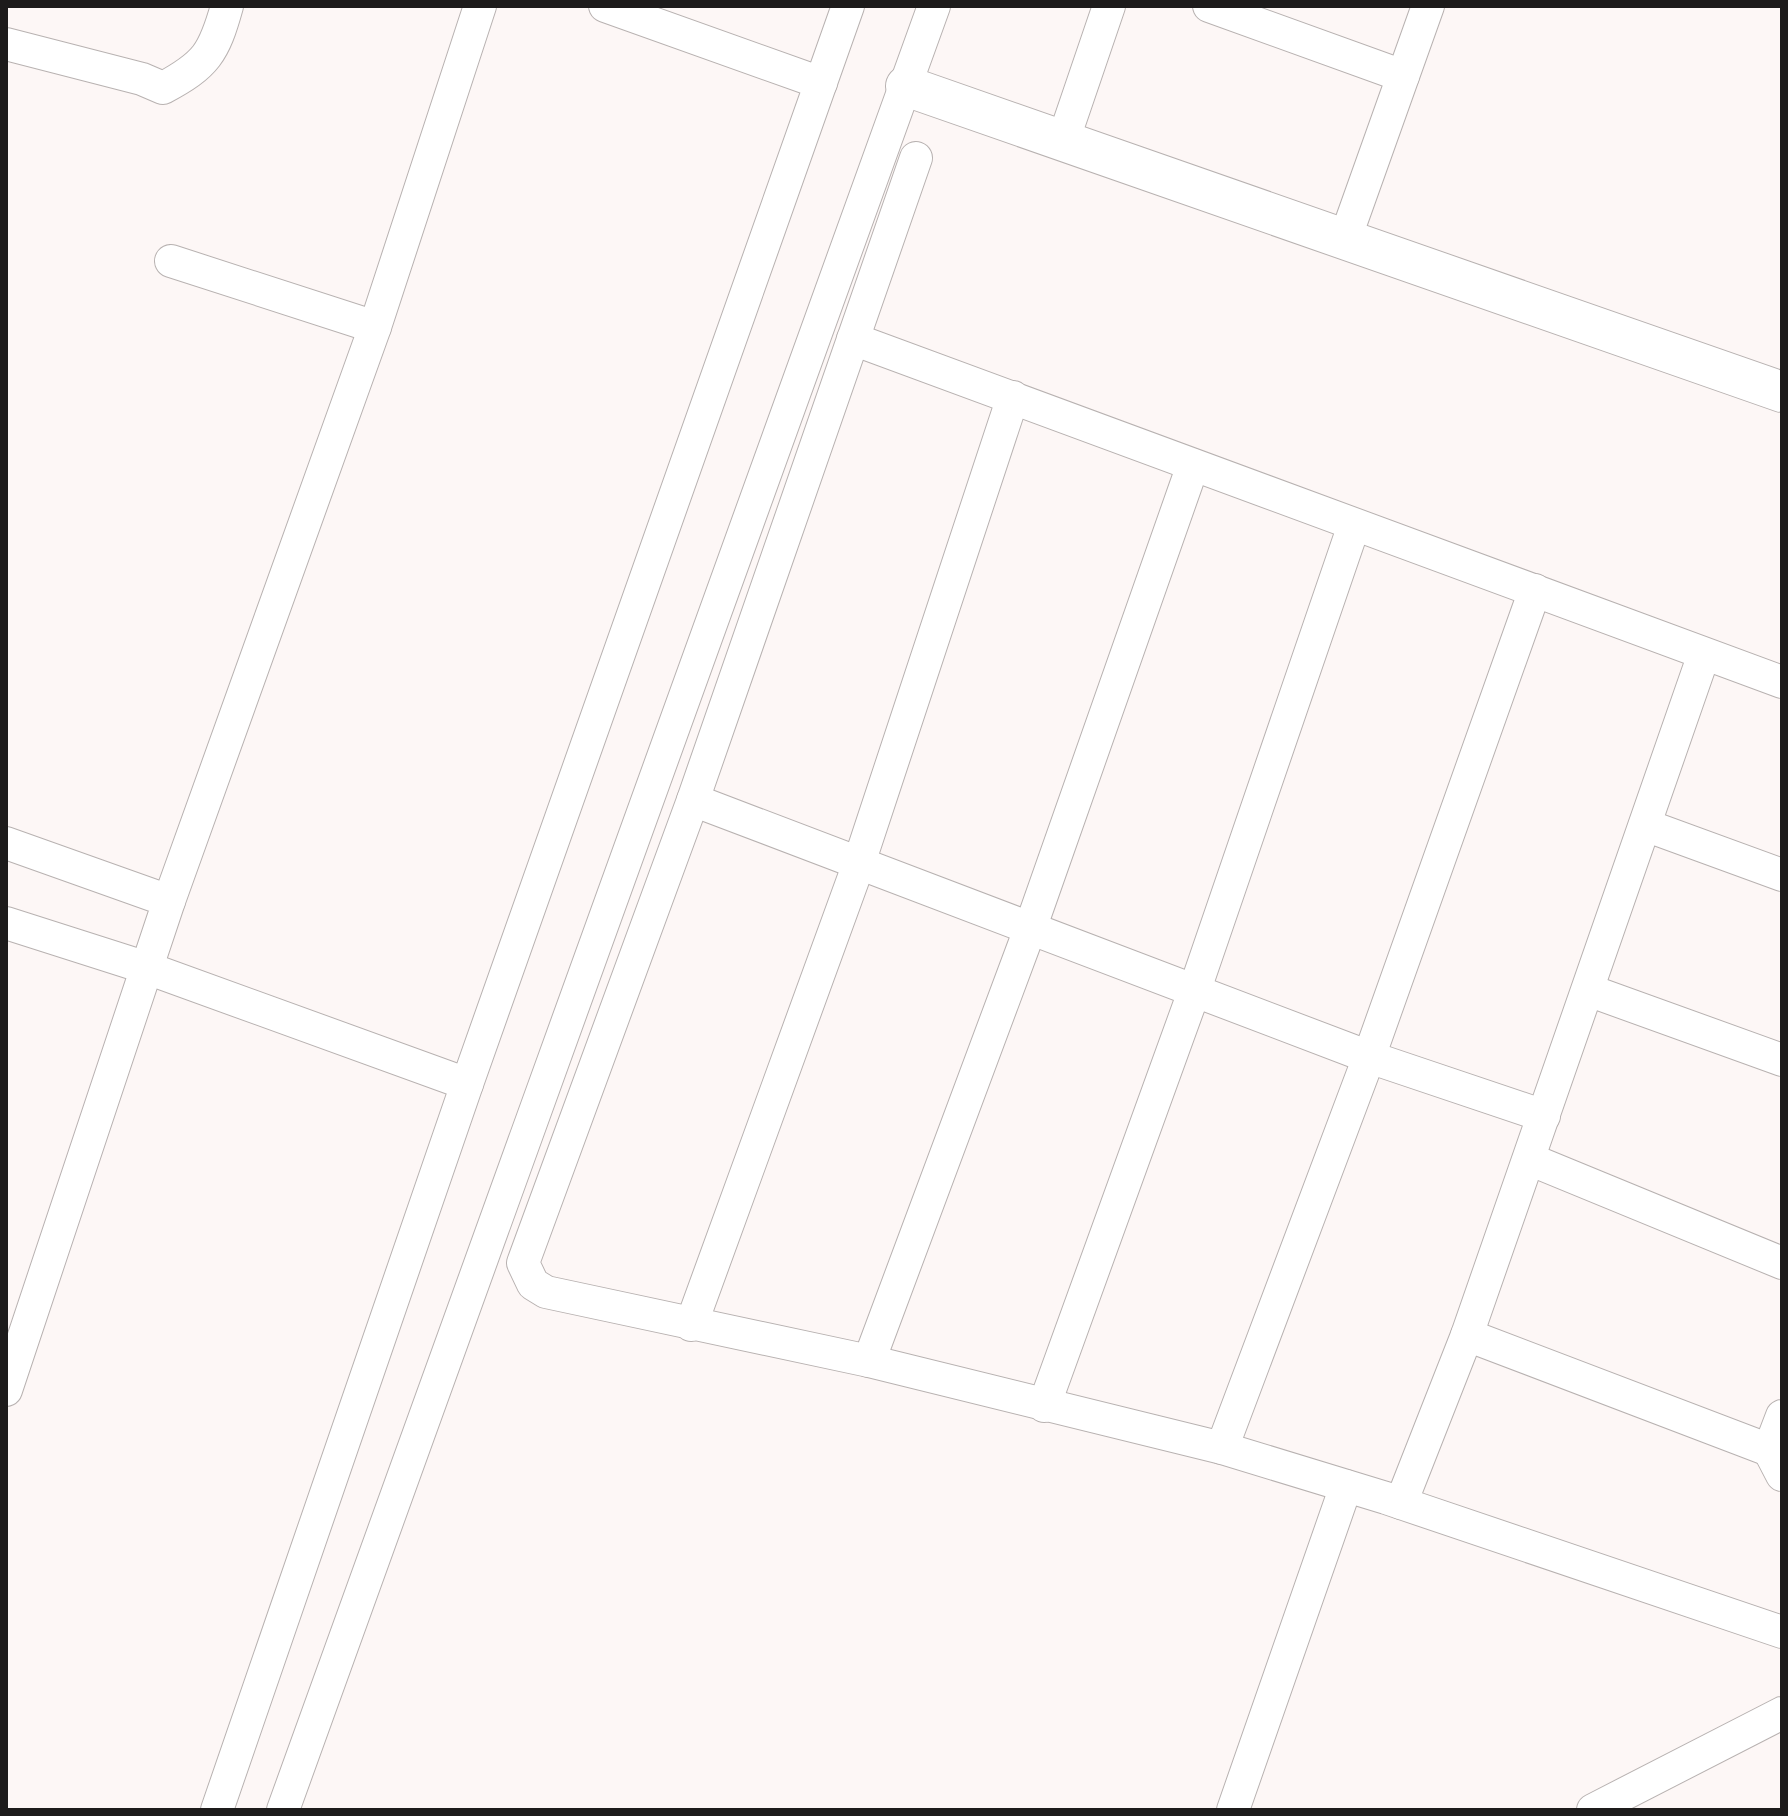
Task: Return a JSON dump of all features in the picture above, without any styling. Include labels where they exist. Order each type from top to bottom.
[{"type":"street","points":[[6,44],[142,79],[163,88],[206,61],[218,41],[227,6]]},
{"type":"street","points":[[6,1390],[169,901],[375,327],[480,6]]},
{"type":"street","points":[[605,6],[821,83]]},
{"type":"street","points":[[217,1810],[467,1084],[848,6]]},
{"type":"street","points":[[283,1810],[934,6]]},
{"type":"street","points":[[1063,141],[1109,6]]},
{"type":"street","points":[[1209,6],[1403,76]]},
{"type":"street","points":[[1345,239],[1428,6]]},
{"type":"street","points":[[906,86],[1782,392]]},
{"type":"street","points":[[916,158],[693,800],[523,1263],[533,1284],[546,1292],[869,1361],[1222,1448],[1401,1503],[1782,1632]]},
{"type":"street","points":[[171,261],[375,327]]},
{"type":"street","points":[[853,339],[1782,682]]},
{"type":"street","points":[[691,1325],[858,866],[1013,397]]},
{"type":"street","points":[[869,1361],[1030,929],[1193,465]]},
{"type":"street","points":[[1044,1406],[1195,989],[1354,525]]},
{"type":"street","points":[[1222,1448],[1369,1057],[1535,590]]},
{"type":"street","points":[[1401,1503],[1467,1335],[1704,654]]},
{"type":"street","points":[[693,800],[858,866],[1195,989],[1369,1057],[1544,1116]]},
{"type":"street","points":[[1645,825],[1782,875]]},
{"type":"street","points":[[6,843],[169,901]]},
{"type":"street","points":[[6,923],[147,968],[467,1084]]},
{"type":"street","points":[[1588,990],[1782,1060]]},
{"type":"street","points":[[1529,1159],[1782,1263]]},
{"type":"street","points":[[1467,1335],[1776,1463],[1782,1416]]},
{"type":"street","points":[[1233,1810],[1346,1486]]},
{"type":"street","points":[[1593,1810],[1782,1713]]}]
